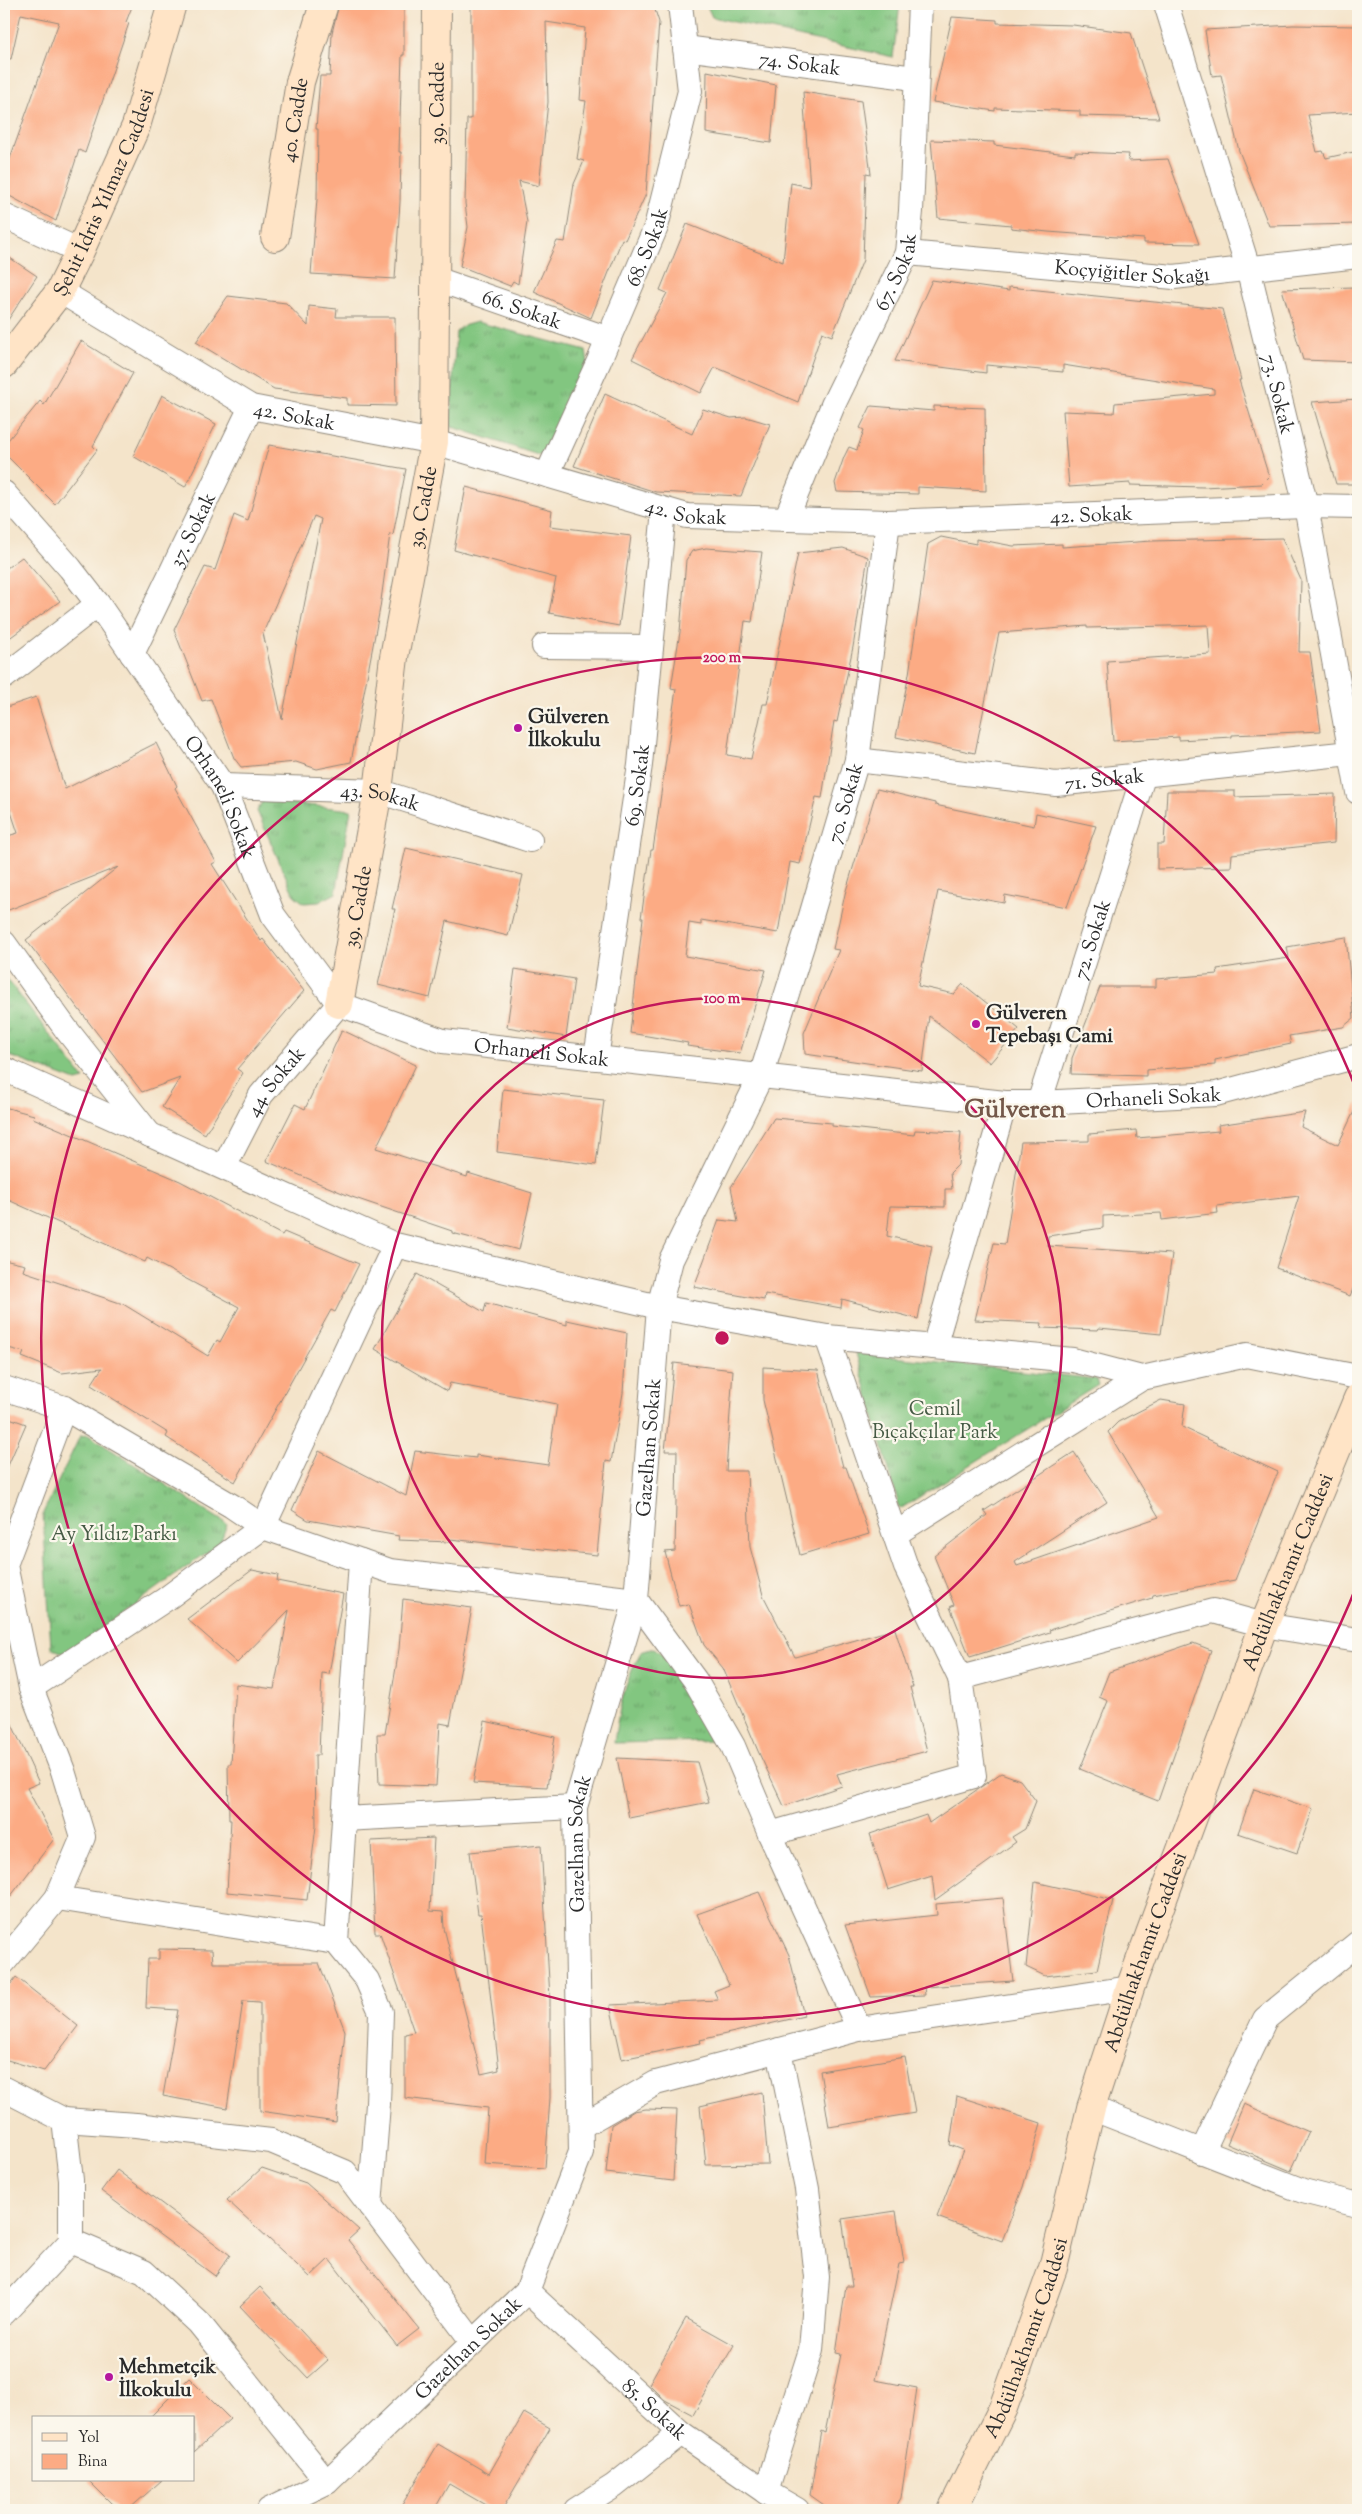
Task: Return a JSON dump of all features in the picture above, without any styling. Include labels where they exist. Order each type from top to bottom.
[{"type":"street","name":"Şehit İdris Yılmaz Caddesi","points":[[4,364],[60,291],[80,251],[136,126],[172,4]]},
{"type":"street","name":"40. Cadde","points":[[275,237],[300,82],[324,4]]},
{"type":"street","name":"39. Cadde","points":[[339,1004],[378,791],[394,657],[434,442],[437,4]]},
{"type":"street","name":"68. Sokak","points":[[547,476],[609,339],[656,227],[690,91],[680,4]]},
{"type":"street","name":"67. Sokak","points":[[786,519],[833,405],[907,253],[911,211],[915,78],[920,4]]},
{"type":"street","name":"73. Sokak","points":[[1166,4],[1248,268],[1306,506],[1358,792]]},
{"type":"street","name":"74. Sokak","points":[[685,48],[915,78]]},
{"type":"street","points":[[4,216],[80,251]]},
{"type":"street","name":"Koçyiğitler Sokağı","points":[[907,253],[1174,277],[1358,256]]},
{"type":"street","name":"66. Sokak","points":[[436,279],[609,339]]},
{"type":"street","name":"42. Sokak","points":[[60,291],[252,407],[434,442],[686,516],[888,522],[1306,506],[1358,507]]},
{"type":"street","name":"37. Sokak","points":[[132,654],[252,407]]},
{"type":"street","name":"Orhaneli Sokak","points":[[4,493],[70,568],[98,604],[223,786],[273,915],[339,1004],[444,1041],[1005,1103],[1216,1094],[1358,1056]]},
{"type":"street","name":"69. Sokak","points":[[596,1058],[640,764],[664,510]]},
{"type":"street","name":"70. Sokak","points":[[761,1076],[858,760],[888,522]]},
{"type":"street","points":[[4,677],[98,604]]},
{"type":"street","points":[[544,646],[651,647]]},
{"type":"street","name":"71. Sokak","points":[[858,760],[1056,784],[1350,753]]},
{"type":"street","name":"72. Sokak","points":[[1039,1103],[1144,774]]},
{"type":"street","name":"43. Sokak","points":[[223,786],[378,791],[530,840]]},
{"type":"street","points":[[4,943],[66,1029],[153,1138]]},
{"type":"street","name":"44. Sokak","points":[[224,1167],[261,1095],[339,1004]]},
{"type":"street","points":[[4,1070],[395,1245],[658,1308],[827,1337],[1073,1360],[1142,1378]]},
{"type":"street","name":"Gazelhan Sokak","points":[[269,2510],[327,2482],[527,2291],[581,2152],[575,1807],[636,1600],[658,1308],[672,1260],[761,1076]]},
{"type":"street","points":[[934,1347],[1005,1103]]},
{"type":"street","points":[[30,1688],[166,1599],[262,1527],[395,1245]]},
{"type":"street","points":[[770,1834],[974,1776],[960,1678],[906,1567],[827,1337]]},
{"type":"street","points":[[895,1534],[1142,1378],[1247,1355],[1358,1378]]},
{"type":"street","points":[[4,1388],[64,1408],[232,1506],[262,1527],[390,1571],[636,1600],[696,1680],[733,1746],[770,1834],[859,2029]]},
{"type":"street","name":"Abdülhakhamit Caddesi","points":[[952,2510],[1003,2408],[1053,2268],[1091,2108],[1130,1988],[1264,1625],[1358,1398]]},
{"type":"street","points":[[4,1962],[57,1898],[83,1838],[63,1771],[13,1645],[5,1565],[64,1408]]},
{"type":"street","points":[[336,1942],[361,1561]]},
{"type":"street","points":[[960,1678],[1213,1611],[1264,1625],[1358,1640]]},
{"type":"street","points":[[344,1819],[575,1807]]},
{"type":"street","points":[[57,1898],[336,1942],[367,1980],[381,2012],[378,2104],[370,2206]]},
{"type":"street","points":[[1202,2152],[1265,2019],[1358,1943]]},
{"type":"street","points":[[581,2126],[656,2082],[859,2029],[1130,1988]]},
{"type":"street","points":[[766,2492],[811,2350],[816,2277],[808,2189],[779,2050]]},
{"type":"street","points":[[4,2089],[64,2120],[136,2125],[271,2141],[345,2172],[473,2342]]},
{"type":"street","points":[[1091,2108],[1303,2191],[1358,2205]]},
{"type":"street","points":[[4,2313],[71,2241],[71,2180],[64,2120]]},
{"type":"street","points":[[71,2241],[144,2272],[199,2323],[327,2482]]},
{"type":"street","name":"85. Sokak","points":[[527,2291],[681,2433],[766,2492],[797,2510]]},
{"type":"street","points":[[576,2510],[614,2486],[681,2433]]},
{"type":"green space","points":[[706,4],[900,4],[893,57],[712,17]]},
{"type":"green space","points":[[477,322],[586,351],[588,363],[541,456],[450,426],[456,332],[463,326]]},
{"type":"green space","points":[[263,800],[351,810],[336,893],[319,902],[304,903],[294,895],[257,811]]},
{"type":"green space","points":[[4,975],[84,1079],[76,1081],[10,1056],[4,1048]]},
{"type":"green space","name":"Cemil Bıçakçılar Park","points":[[856,1353],[1096,1379],[1098,1385],[900,1509]]},
{"type":"green space","name":"Ay Yıldız Parkı","points":[[88,1435],[227,1524],[220,1543],[66,1654],[51,1648],[43,1513],[80,1436]]},
{"type":"green space","points":[[654,1648],[675,1667],[683,1678],[714,1741],[614,1743],[626,1685],[635,1663],[641,1652]]},
{"type":"building","points":[[4,4],[133,4],[126,22],[129,23],[85,153],[79,150],[56,221],[4,193],[4,175],[59,22],[21,14],[11,59],[4,58]]},
{"type":"building","points":[[339,4],[404,7],[404,55],[402,55],[399,152],[401,152],[400,202],[395,279],[311,274],[317,199],[318,129],[316,129],[320,76],[330,76],[332,33]]},
{"type":"building","points":[[471,4],[653,4],[659,22],[646,194],[625,240],[622,239],[591,318],[534,292],[557,241],[565,242],[574,184],[584,161],[577,159],[586,101],[580,100],[585,28],[546,22],[548,102],[539,186],[519,181],[527,222],[518,284],[513,281],[510,286],[460,266],[468,227],[465,203],[467,119],[471,119]]},
{"type":"building","points":[[952,17],[997,20],[997,23],[1073,25],[1131,33],[1159,118],[1080,116],[1080,111],[995,108],[995,111],[933,102]]},
{"type":"building","points":[[1293,25],[1358,26],[1358,112],[1308,115],[1317,152],[1323,151],[1326,158],[1358,151],[1358,224],[1269,226],[1239,151],[1221,75],[1212,76],[1205,30]]},
{"type":"building","points":[[707,71],[776,85],[771,143],[706,133]]},
{"type":"building","points":[[803,92],[861,101],[871,174],[866,173],[863,260],[832,336],[822,332],[798,402],[715,367],[701,393],[632,359],[667,293],[660,290],[687,224],[783,262],[791,183],[810,187]]},
{"type":"building","points":[[931,140],[994,142],[994,145],[1075,155],[1075,152],[1129,154],[1128,161],[1168,159],[1199,244],[1144,243],[1144,239],[1048,232],[1011,228],[1011,225],[938,218]]},
{"type":"building","points":[[4,254],[37,276],[4,326]]},
{"type":"building","points":[[932,280],[1009,291],[1009,287],[1222,309],[1241,380],[1239,380],[1269,477],[1262,484],[1203,487],[1130,485],[1130,483],[1069,487],[1063,411],[1114,413],[1115,403],[1214,394],[1214,389],[1063,365],[1063,372],[986,365],[986,373],[895,361]]},
{"type":"building","points":[[1354,287],[1358,328],[1358,362],[1303,360],[1282,289]]},
{"type":"building","points":[[228,296],[286,303],[308,326],[309,306],[337,309],[336,317],[395,317],[396,406],[347,405],[347,398],[274,389],[196,342]]},
{"type":"building","points":[[81,341],[133,373],[93,446],[97,450],[55,504],[4,453],[4,445],[40,401],[44,405]]},
{"type":"building","points":[[605,394],[692,434],[703,409],[731,418],[746,417],[770,424],[741,496],[656,492],[574,466]]},
{"type":"building","points":[[162,395],[216,424],[185,487],[133,456]]},
{"type":"building","points":[[1358,399],[1358,484],[1336,484],[1312,402]]},
{"type":"building","points":[[871,406],[934,411],[934,406],[985,408],[986,491],[918,487],[918,494],[837,492],[835,483],[844,457],[849,447],[857,450],[864,430],[860,428]]},
{"type":"building","points":[[269,445],[406,469],[393,535],[390,534],[380,608],[351,762],[317,769],[296,762],[241,767],[234,758],[211,699],[202,701],[174,630],[205,567],[215,570],[234,515],[248,521]],"holes":[[[314,516],[321,519],[282,719],[263,633]]]},
{"type":"building","points":[[466,487],[552,510],[550,526],[631,536],[619,626],[549,613],[556,578],[454,550]]},
{"type":"building","points":[[941,537],[976,544],[976,539],[1013,546],[1062,544],[1062,547],[1152,541],[1282,538],[1301,580],[1299,652],[1310,652],[1321,731],[1232,735],[1232,737],[1179,740],[1179,737],[1113,741],[1107,661],[1210,654],[1208,625],[1087,628],[1087,626],[999,633],[975,753],[896,737],[909,674],[928,544]]},
{"type":"building","points":[[706,548],[762,552],[752,622],[745,621],[727,755],[751,759],[763,704],[767,704],[798,553],[843,548],[868,557],[853,647],[837,722],[834,721],[822,798],[816,797],[800,864],[790,862],[778,933],[701,920],[701,925],[689,923],[685,956],[766,970],[740,1053],[687,1046],[688,1043],[630,1033],[643,918],[641,918],[651,850],[653,850],[676,689],[671,688],[680,632],[686,560],[692,551]]},
{"type":"building","points":[[22,557],[60,601],[4,642],[4,570]]},
{"type":"building","points":[[36,697],[65,789],[156,743],[177,786],[175,788],[216,862],[212,864],[261,941],[263,939],[304,991],[237,1069],[243,1073],[205,1134],[162,1107],[180,1078],[142,1092],[26,940],[118,867],[6,911],[4,837],[18,833],[4,791],[4,708]]},
{"type":"building","points":[[877,789],[935,803],[935,805],[1034,826],[1036,813],[1096,826],[1067,907],[1005,895],[1004,903],[938,891],[918,986],[954,994],[963,984],[1019,1029],[990,1063],[929,1016],[922,1071],[805,1054],[804,1033],[839,950],[833,949],[845,894]]},
{"type":"building","points":[[1167,791],[1235,791],[1235,797],[1335,794],[1334,843],[1232,854],[1231,867],[1157,869],[1157,844],[1164,844]]},
{"type":"building","points":[[406,848],[523,875],[508,936],[447,921],[430,998],[378,985],[395,909],[392,909]]},
{"type":"building","points":[[1346,937],[1354,1018],[1343,1027],[1289,1036],[1291,1044],[1215,1060],[1215,1065],[1146,1070],[1146,1076],[1071,1074],[1072,1058],[1100,987],[1156,987],[1156,979],[1218,974],[1217,969],[1289,958],[1287,947]]},
{"type":"building","points":[[515,969],[574,979],[566,1037],[507,1027]]},
{"type":"building","points":[[342,1030],[416,1065],[376,1148],[467,1177],[468,1173],[532,1193],[519,1250],[452,1233],[452,1231],[352,1197],[266,1161],[295,1104],[305,1109]]},
{"type":"building","points":[[503,1089],[604,1100],[596,1165],[497,1152]]},
{"type":"building","points":[[1358,1103],[1358,1277],[1350,1296],[1276,1268],[1299,1196],[1217,1206],[1218,1213],[1162,1220],[1161,1213],[1103,1216],[1103,1228],[1048,1236],[1048,1246],[1172,1254],[1161,1334],[1099,1328],[1098,1330],[1041,1328],[1042,1323],[975,1320],[994,1243],[1005,1244],[1021,1142],[1089,1141],[1089,1134],[1136,1130],[1137,1138],[1219,1131],[1218,1125],[1305,1112],[1301,1127],[1338,1145]]},
{"type":"building","points":[[4,1107],[34,1115],[33,1118],[180,1181],[282,1235],[284,1232],[359,1264],[335,1312],[331,1310],[235,1482],[166,1437],[168,1433],[91,1385],[102,1368],[62,1373],[22,1357],[24,1352],[4,1347],[4,1260],[25,1265],[23,1271],[123,1304],[208,1356],[217,1340],[220,1342],[239,1307],[147,1258],[145,1262],[4,1198]]},
{"type":"building","points":[[774,1118],[832,1123],[832,1126],[914,1135],[915,1130],[961,1132],[958,1165],[950,1173],[952,1189],[945,1189],[945,1207],[890,1206],[887,1236],[932,1246],[918,1319],[842,1299],[841,1308],[765,1294],[764,1300],[694,1287],[719,1220],[738,1222],[731,1187]]},
{"type":"building","points":[[417,1274],[484,1312],[486,1303],[567,1325],[567,1320],[627,1333],[623,1393],[611,1462],[606,1461],[597,1555],[450,1539],[450,1542],[398,1540],[399,1536],[308,1520],[292,1510],[319,1451],[406,1496],[415,1451],[476,1458],[476,1455],[548,1465],[557,1404],[450,1383],[447,1391],[375,1349]]},
{"type":"building","points":[[674,1363],[733,1370],[726,1471],[747,1471],[750,1547],[763,1595],[795,1657],[895,1629],[913,1687],[910,1687],[927,1751],[837,1774],[842,1786],[784,1806],[758,1751],[723,1668],[704,1645],[689,1604],[679,1606],[665,1552],[675,1551],[677,1451],[665,1451]]},
{"type":"building","points":[[763,1367],[818,1370],[843,1467],[846,1467],[869,1534],[800,1555],[763,1400]]},
{"type":"building","points":[[1161,1400],[1185,1404],[1182,1427],[1278,1472],[1235,1580],[1153,1595],[1152,1598],[970,1657],[950,1607],[954,1605],[934,1556],[987,1515],[984,1511],[1074,1452],[1107,1502],[1015,1562],[1017,1566],[1159,1517],[1108,1432],[1118,1422]]},
{"type":"building","points":[[4,1416],[26,1424],[4,1475]]},
{"type":"building","points":[[252,1570],[278,1575],[277,1581],[343,1594],[329,1674],[322,1673],[319,1755],[315,1755],[316,1826],[307,1900],[227,1892],[231,1820],[229,1820],[228,1764],[231,1764],[236,1684],[274,1689],[289,1610],[237,1663],[187,1619]]},
{"type":"building","points":[[403,1599],[472,1608],[450,1725],[440,1723],[436,1786],[379,1784],[377,1734],[385,1734],[399,1649]]},
{"type":"building","points":[[1193,1643],[1211,1650],[1158,1801],[1080,1769],[1108,1701],[1099,1697],[1109,1672]]},
{"type":"building","points":[[4,1707],[39,1783],[27,1788],[54,1839],[4,1905]]},
{"type":"building","points":[[485,1721],[555,1737],[547,1787],[473,1783]]},
{"type":"building","points":[[617,1758],[697,1762],[709,1802],[629,1818]]},
{"type":"building","points":[[1001,1773],[1020,1780],[1036,1801],[1025,1829],[1012,1837],[1016,1842],[935,1900],[932,1876],[888,1890],[870,1834],[926,1815],[929,1823]]},
{"type":"building","points":[[1254,1789],[1313,1809],[1297,1853],[1238,1833]]},
{"type":"building","points":[[434,1838],[430,1911],[443,1912],[444,1928],[481,2074],[499,2070],[481,1914],[478,1914],[470,1852],[541,1845],[550,1998],[550,2098],[545,2168],[484,2164],[488,2108],[405,2098],[405,2034],[414,2032],[380,1933],[375,1933],[371,1841]]},
{"type":"building","points":[[1035,1882],[1113,1900],[1097,1970],[1045,1976],[1026,1967]]},
{"type":"building","points":[[759,1892],[789,1955],[804,2016],[700,2040],[701,2043],[622,2059],[610,2005],[718,2000],[714,1991],[729,1985],[697,1914]]},
{"type":"building","points":[[1003,1898],[1013,1981],[924,1987],[925,1995],[871,1997],[845,1925],[937,1915],[936,1904]]},
{"type":"building","points":[[159,1949],[212,1950],[213,1963],[319,1963],[345,2031],[336,2122],[260,2111],[260,2002],[243,2001],[227,2108],[163,2096],[178,2010],[146,2008],[148,1959],[159,1959]]},
{"type":"building","points":[[16,1977],[78,2026],[44,2071],[4,2059],[4,1993]]},
{"type":"building","points":[[905,2057],[915,2113],[829,2127],[820,2071]]},
{"type":"building","points":[[762,2092],[768,2164],[706,2165],[700,2106]]},
{"type":"building","points":[[957,2096],[1041,2123],[1023,2187],[1002,2241],[937,2217],[963,2150],[950,2145]]},
{"type":"building","points":[[1244,2104],[1309,2132],[1291,2171],[1227,2144]]},
{"type":"building","points":[[646,2109],[677,2110],[673,2181],[606,2173],[611,2125],[634,2111]]},
{"type":"building","points":[[262,2168],[306,2183],[359,2230],[348,2240],[419,2329],[397,2346],[329,2259],[310,2277],[227,2200]]},
{"type":"building","points":[[117,2170],[230,2255],[215,2276],[101,2191]]},
{"type":"building","points":[[896,2211],[904,2263],[899,2264],[875,2380],[917,2388],[901,2498],[894,2510],[831,2510],[810,2495],[821,2431],[825,2433],[841,2354],[836,2353],[846,2286],[852,2286],[842,2219]]},
{"type":"building","points":[[260,2287],[328,2360],[308,2378],[240,2306]]},
{"type":"building","points":[[686,2318],[734,2345],[693,2415],[665,2400],[649,2384]]},
{"type":"building","points":[[189,2378],[230,2419],[195,2451],[195,2416],[151,2416]]},
{"type":"building","points":[[524,2413],[550,2428],[502,2510],[494,2510],[449,2484],[434,2510],[399,2510],[438,2444],[489,2474]]},
{"type":"building","points":[[90,2482],[160,2482],[128,2510],[118,2510]]},
{"type":"place","name":"Gülveren İlkokulu","points":[[518,728]]},
{"type":"place","name":"Gülveren Tepebaşı Cami","points":[[976,1024]]},
{"type":"place","name":"Mehmetçik İlkokulu","points":[[109,2377]]},
{"type":"district","name":"Gülveren","points":[[1015,1108]]}]
